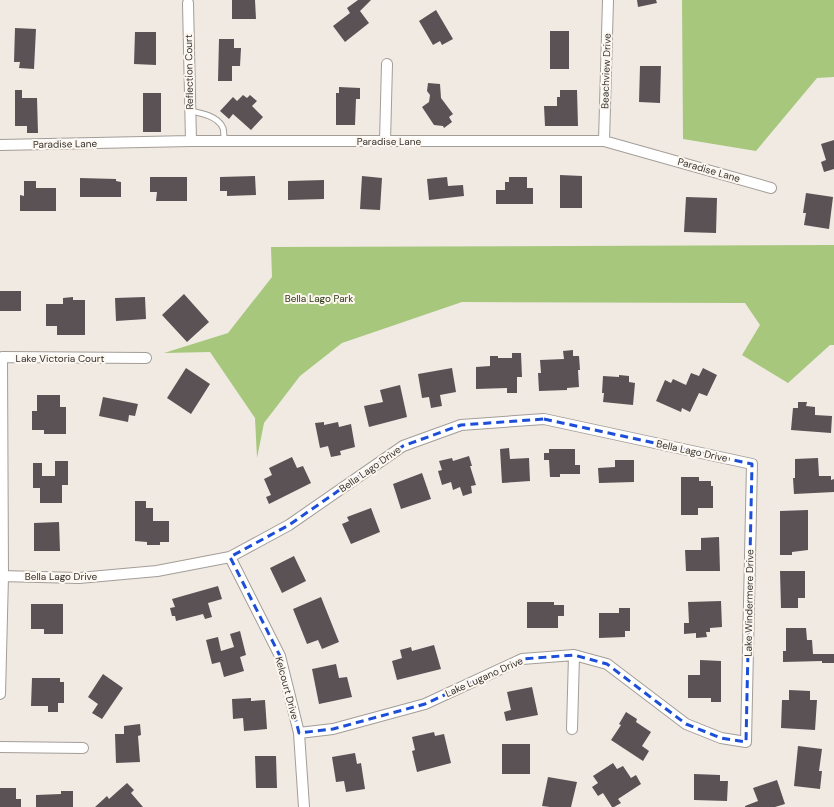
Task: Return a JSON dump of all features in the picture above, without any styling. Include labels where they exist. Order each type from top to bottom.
[{"type":"street","name":"Beachview Drive","points":[[604,141],[608,0]]},
{"type":"street","name":"Reflection Court","points":[[188,2],[191,141]]},
{"type":"street","points":[[385,141],[387,64]]},
{"type":"street","name":"Paradise Lane","points":[[0,145],[191,141],[604,141],[771,188]]},
{"type":"street","name":"Lake Victoria Court","points":[[1,576],[2,357],[146,358]]},
{"type":"street","name":"Bella Lago Drive","points":[[1,576],[79,578],[157,571],[230,557],[290,525],[403,446],[461,426],[544,419],[752,464]]},
{"type":"street","name":"Lake Windermere Drive","points":[[746,742],[752,464]]},
{"type":"street","name":"Kelcourt Drive","points":[[230,557],[280,656],[300,733],[304,807]]},
{"type":"street","points":[[0,694],[1,576]]},
{"type":"street","points":[[572,729],[574,655]]},
{"type":"street","name":"Lake Lugano Drive","points":[[300,733],[332,729],[425,704],[522,659],[574,655],[607,664],[686,724],[721,738],[746,742]]},
{"type":"street","points":[[0,747],[83,748]]},
{"type":"lane","points":[[190,111],[206,114],[218,122],[223,128],[224,141]]},
{"type":"highlighted area","points":[[544,419],[752,464],[746,742],[721,738],[686,724],[607,664],[574,655],[522,659],[425,704],[333,729],[299,733],[280,656],[230,557],[289,525],[403,446],[461,425]]},
{"type":"green space","points":[[682,0],[834,0],[834,77],[817,78],[756,151],[683,139]]},
{"type":"green space","name":"Bella Lago Park","points":[[834,245],[834,345],[830,345],[788,383],[742,355],[760,325],[745,303],[462,302],[342,343],[300,376],[264,423],[257,458],[255,418],[210,352],[164,353],[228,333],[272,277],[271,247]]},
{"type":"building","points":[[232,0],[255,0],[256,19],[232,19]]},
{"type":"building","points":[[358,0],[371,0],[360,11],[369,23],[345,42],[333,26],[350,13],[347,8]]},
{"type":"building","points":[[637,0],[656,0],[657,3],[638,7]]},
{"type":"building","points":[[436,10],[453,39],[442,45],[440,41],[433,45],[419,21]]},
{"type":"building","points":[[15,28],[36,29],[34,69],[19,68],[20,62],[14,62]]},
{"type":"building","points":[[550,31],[569,31],[569,69],[550,69]]},
{"type":"building","points":[[135,32],[156,32],[156,65],[134,64]]},
{"type":"building","points":[[219,39],[234,39],[234,48],[241,48],[240,66],[232,66],[232,81],[218,81]]},
{"type":"building","points":[[640,66],[661,66],[660,103],[639,102]]},
{"type":"building","points":[[428,83],[440,84],[441,98],[453,114],[449,117],[452,122],[444,128],[443,126],[434,125],[422,107],[429,102],[430,95],[427,91]]},
{"type":"building","points":[[339,87],[360,88],[360,99],[356,99],[355,125],[336,125],[336,93],[339,93]]},
{"type":"building","points":[[15,90],[22,90],[22,98],[37,98],[38,133],[27,133],[27,126],[15,126]]},
{"type":"building","points":[[560,90],[577,90],[578,126],[545,126],[544,106],[557,106],[557,97],[560,97]]},
{"type":"building","points":[[143,93],[161,93],[161,132],[143,132]]},
{"type":"building","points":[[243,95],[247,98],[250,95],[257,101],[252,106],[263,117],[251,130],[233,114],[229,119],[220,111],[233,97],[237,101]]},
{"type":"building","points":[[834,140],[834,169],[824,172],[821,162],[826,160],[821,144]]},
{"type":"building","points":[[560,175],[582,176],[582,208],[560,208]]},
{"type":"building","points":[[255,176],[256,195],[227,196],[227,191],[220,191],[220,177]]},
{"type":"building","points":[[362,176],[382,178],[380,210],[360,209]]},
{"type":"building","points":[[150,177],[187,177],[187,201],[156,201],[157,192],[150,192]]},
{"type":"building","points":[[447,177],[448,186],[463,185],[464,196],[429,200],[427,179]]},
{"type":"building","points":[[509,177],[527,177],[527,188],[533,188],[533,204],[496,204],[496,190],[505,190],[505,182],[509,182]]},
{"type":"building","points":[[80,178],[116,179],[116,181],[121,182],[121,197],[80,197]]},
{"type":"building","points":[[324,180],[324,199],[288,200],[288,181]]},
{"type":"building","points":[[24,181],[36,181],[36,188],[56,188],[56,211],[20,211],[20,195],[24,196]]},
{"type":"building","points":[[806,193],[833,197],[829,229],[804,225],[806,213],[803,213]]},
{"type":"building","points":[[686,197],[717,198],[716,233],[684,232]]},
{"type":"building","points":[[0,291],[21,291],[21,311],[0,311]]},
{"type":"building","points":[[184,294],[209,322],[187,342],[162,315]]},
{"type":"building","points":[[73,297],[73,300],[85,300],[85,335],[57,335],[57,326],[46,326],[46,304],[63,304],[63,298]]},
{"type":"building","points":[[145,297],[146,319],[116,321],[115,298]]},
{"type":"building","points":[[573,350],[573,356],[579,356],[579,387],[567,388],[567,390],[539,391],[538,373],[541,373],[540,360],[564,359],[563,351]]},
{"type":"building","points":[[512,353],[521,353],[522,377],[517,377],[517,393],[507,393],[507,388],[476,389],[476,367],[490,366],[490,356],[498,356],[498,358],[512,358]]},
{"type":"building","points":[[186,368],[210,384],[191,414],[167,398]]},
{"type":"building","points":[[452,368],[456,392],[440,395],[442,406],[431,408],[429,397],[422,398],[418,374]]},
{"type":"building","points":[[703,368],[717,375],[707,396],[699,393],[690,412],[682,408],[681,412],[656,401],[665,380],[671,383],[673,379],[686,385],[691,373],[699,376]]},
{"type":"building","points":[[619,375],[629,376],[629,382],[635,383],[633,405],[603,402],[603,376],[619,377]]},
{"type":"building","points":[[400,385],[407,417],[369,427],[364,406],[383,402],[380,390]]},
{"type":"building","points":[[37,395],[60,395],[60,407],[66,407],[66,434],[44,434],[44,430],[32,430],[32,411],[37,411]]},
{"type":"building","points":[[103,397],[138,404],[135,416],[129,415],[128,422],[99,416]]},
{"type":"building","points":[[798,402],[807,402],[806,406],[815,407],[815,415],[832,416],[831,433],[791,430],[793,408],[798,408]]},
{"type":"building","points":[[324,422],[324,425],[338,422],[339,427],[351,424],[355,447],[340,451],[341,455],[331,457],[328,446],[320,448],[315,423]]},
{"type":"building","points":[[509,448],[510,459],[529,458],[530,481],[502,483],[500,449]]},
{"type":"building","points":[[549,449],[575,449],[575,465],[580,465],[580,474],[560,474],[560,477],[550,477],[549,460],[544,460],[544,453],[549,453]]},
{"type":"building","points":[[469,456],[472,466],[470,466],[476,485],[471,486],[472,493],[463,496],[460,487],[453,490],[451,482],[442,485],[438,471],[442,470],[439,461],[452,458],[453,461]]},
{"type":"building","points":[[292,457],[297,468],[303,466],[311,483],[269,504],[266,497],[271,495],[264,479],[272,475],[269,468]]},
{"type":"building","points":[[818,458],[819,476],[831,476],[831,480],[834,479],[834,492],[794,494],[793,478],[795,478],[795,459]]},
{"type":"building","points":[[615,460],[634,460],[634,482],[599,483],[598,468],[615,467]]},
{"type":"building","points":[[55,461],[68,461],[68,485],[62,485],[62,503],[40,503],[40,488],[33,488],[33,463],[42,463],[42,476],[55,476]]},
{"type":"building","points":[[422,473],[431,499],[401,509],[393,484]]},
{"type":"building","points":[[681,477],[699,477],[699,481],[711,481],[711,486],[713,486],[713,508],[698,508],[698,515],[681,515]]},
{"type":"building","points":[[135,501],[146,501],[146,508],[153,508],[153,521],[169,521],[169,542],[160,542],[160,545],[147,545],[147,542],[135,541]]},
{"type":"building","points":[[371,508],[380,532],[351,544],[342,524],[349,521],[347,517]]},
{"type":"building","points":[[808,510],[808,550],[792,552],[792,555],[780,555],[780,511]]},
{"type":"building","points":[[59,522],[60,551],[34,551],[34,523]]},
{"type":"building","points":[[719,537],[720,571],[686,571],[685,550],[701,550],[701,538]]},
{"type":"building","points":[[294,556],[306,581],[282,593],[270,568]]},
{"type":"building","points":[[780,571],[805,571],[805,598],[798,598],[798,608],[781,608]]},
{"type":"building","points":[[218,586],[222,599],[208,603],[212,617],[205,619],[203,614],[176,621],[175,616],[172,616],[170,608],[175,607],[172,599]]},
{"type":"building","points":[[321,597],[339,642],[322,649],[318,640],[307,644],[293,609]]},
{"type":"building","points":[[721,601],[722,627],[710,628],[710,632],[706,632],[707,637],[696,638],[696,633],[684,634],[684,623],[689,623],[688,602]]},
{"type":"building","points":[[527,602],[554,602],[554,605],[564,605],[564,616],[558,616],[558,628],[527,628]]},
{"type":"building","points":[[31,604],[63,604],[63,634],[44,634],[44,629],[31,629]]},
{"type":"building","points":[[619,608],[630,608],[630,631],[625,631],[625,637],[599,638],[599,613],[619,613]]},
{"type":"building","points":[[786,628],[806,628],[807,640],[812,640],[813,654],[834,654],[834,663],[822,663],[822,661],[783,662],[783,651],[786,651]]},
{"type":"building","points":[[240,631],[246,655],[240,657],[244,671],[224,677],[220,662],[212,664],[206,640],[218,637],[221,651],[234,647],[230,634]]},
{"type":"building","points":[[434,645],[441,669],[397,680],[392,661],[402,658],[400,650],[411,647],[412,651]]},
{"type":"building","points":[[700,660],[721,661],[721,702],[711,702],[711,698],[688,698],[688,675],[700,675]]},
{"type":"building","points":[[336,664],[339,678],[347,677],[352,697],[319,704],[312,669]]},
{"type":"building","points":[[103,674],[123,688],[102,719],[92,713],[98,704],[88,697]]},
{"type":"building","points":[[32,678],[60,678],[60,682],[64,682],[64,703],[58,703],[58,712],[48,712],[48,706],[31,706]]},
{"type":"building","points":[[532,687],[538,715],[506,721],[504,712],[511,710],[507,692]]},
{"type":"building","points":[[789,690],[810,691],[810,700],[817,700],[815,730],[781,728],[782,700],[789,700]]},
{"type":"building","points":[[251,698],[251,701],[265,700],[267,729],[244,731],[243,718],[233,719],[232,699]]},
{"type":"building","points":[[626,712],[637,719],[636,722],[651,732],[642,746],[649,751],[643,761],[611,740],[621,725],[619,724]]},
{"type":"building","points":[[140,724],[141,735],[138,736],[140,762],[116,763],[115,734],[124,734],[124,726]]},
{"type":"building","points":[[434,732],[435,736],[444,734],[451,763],[417,772],[412,751],[415,750],[412,737]]},
{"type":"building","points":[[502,744],[530,744],[530,774],[502,774]]},
{"type":"building","points":[[798,746],[822,749],[819,771],[822,771],[820,789],[794,786]]},
{"type":"building","points":[[355,753],[357,764],[361,763],[365,789],[346,792],[344,781],[336,782],[332,757]]},
{"type":"building","points":[[255,756],[276,756],[277,788],[256,788]]},
{"type":"building","points":[[613,763],[617,769],[623,766],[631,778],[636,775],[641,784],[618,799],[621,803],[612,807],[603,793],[598,796],[592,787],[598,783],[593,776]]},
{"type":"building","points":[[694,774],[720,775],[720,781],[728,781],[727,801],[694,800]]},
{"type":"building","points":[[548,777],[577,782],[571,807],[542,806]]},
{"type":"building","points":[[777,780],[785,804],[775,807],[745,807],[758,801],[753,788]]},
{"type":"building","points":[[127,783],[134,790],[131,793],[143,807],[95,807],[107,796],[109,799]]},
{"type":"building","points":[[0,788],[16,788],[16,799],[21,799],[21,807],[0,807]]},
{"type":"building","points":[[61,791],[73,791],[73,807],[36,807],[36,795],[61,794]]}]
